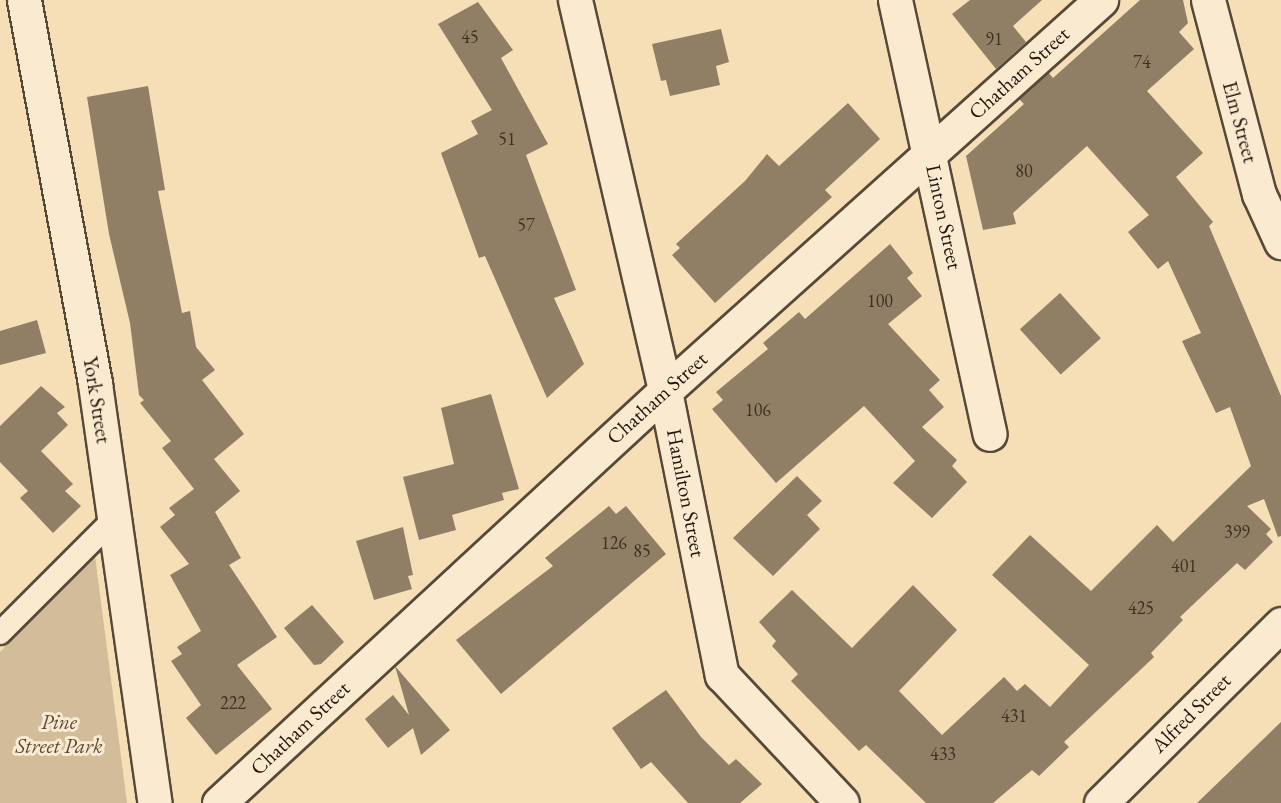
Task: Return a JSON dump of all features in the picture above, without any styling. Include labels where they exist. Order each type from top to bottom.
[{"type":"street","name":"York Street","points":[[24,0],[95,384],[155,803]]},
{"type":"street","name":"Hamilton Street","points":[[575,0],[665,390],[722,675],[842,803]]},
{"type":"street","name":"Linton Street","points":[[895,0],[990,434]]},
{"type":"street","name":"Chatham Street","points":[[219,803],[665,390],[1101,0]]},
{"type":"street","name":"Elm Street","points":[[1208,0],[1259,194],[1281,242]]},
{"type":"street","name":"Alfred Street","points":[[1101,803],[1281,624]]},
{"type":"lane","points":[[0,633],[115,518]]},
{"type":"green space","name":"Pine Street Park","points":[[95,556],[127,803],[0,803],[0,652]]},
{"type":"building","points":[[970,0],[1042,0],[1013,26],[1026,42],[996,69],[952,14]]},
{"type":"building","points":[[1140,0],[1183,0],[1188,23],[1179,32],[1194,49],[1147,91],[1203,153],[1176,177],[1213,222],[1209,226],[1281,396],[1281,536],[1278,537],[1264,499],[1247,506],[1271,529],[1266,534],[1273,542],[1245,570],[1237,563],[1180,617],[1183,620],[1151,653],[1154,657],[1064,742],[1069,747],[1039,776],[1032,770],[993,803],[926,803],[866,745],[859,751],[791,681],[798,674],[772,646],[776,641],[759,622],[792,590],[852,648],[913,585],[957,630],[899,691],[942,735],[1004,677],[1017,691],[1025,684],[1050,707],[1089,665],[992,575],[1030,535],[1091,591],[1157,525],[1173,542],[1251,466],[1230,407],[1216,413],[1182,341],[1201,333],[1168,261],[1158,269],[1128,232],[1149,215],[1087,146],[1013,213],[1016,224],[983,230],[966,156],[1024,104],[1019,99],[1048,72],[1053,78]]},
{"type":"building","points":[[478,2],[513,50],[501,58],[548,144],[526,155],[576,290],[554,298],[584,364],[547,398],[485,256],[479,258],[441,153],[478,134],[471,121],[492,110],[438,24]]},
{"type":"building","points":[[721,29],[729,62],[716,66],[720,85],[670,96],[666,80],[661,81],[652,44]]},
{"type":"building","points":[[148,86],[165,190],[158,191],[182,313],[190,311],[196,347],[215,370],[202,380],[244,434],[214,459],[240,491],[215,512],[241,558],[229,565],[277,637],[237,665],[272,709],[216,755],[186,718],[201,705],[171,661],[182,654],[177,647],[201,631],[170,575],[189,564],[160,527],[175,515],[169,508],[194,489],[162,448],[171,441],[140,403],[144,400],[139,395],[130,323],[109,234],[87,97]]},
{"type":"building","points":[[848,103],[880,139],[825,190],[832,197],[715,303],[672,255],[680,248],[676,244],[745,181],[767,154],[779,166]]},
{"type":"building","points":[[890,244],[913,273],[907,278],[922,296],[888,324],[940,380],[929,390],[944,407],[922,427],[957,460],[952,466],[967,482],[932,518],[893,483],[915,461],[864,406],[776,483],[712,409],[723,400],[716,392],[768,349],[763,343],[799,312],[805,319]]},
{"type":"building","points":[[1060,293],[1101,338],[1061,374],[1020,329]]},
{"type":"building","points":[[37,320],[46,353],[0,365],[0,331]]},
{"type":"building","points":[[41,386],[65,407],[57,413],[68,425],[41,451],[73,484],[65,491],[81,506],[53,533],[20,498],[28,491],[0,462],[0,426]]},
{"type":"building","points":[[491,394],[519,489],[502,493],[504,500],[452,515],[456,530],[419,540],[403,477],[454,464],[441,408]]},
{"type":"building","points":[[797,476],[822,501],[807,515],[820,529],[773,576],[733,538]]},
{"type":"building","points":[[609,506],[616,514],[626,506],[666,554],[501,694],[456,640],[553,566],[545,558]]},
{"type":"building","points":[[403,527],[413,575],[408,576],[412,589],[374,600],[356,541]]},
{"type":"building","points":[[312,605],[344,642],[321,664],[314,665],[284,628]]},
{"type":"building","points":[[395,666],[450,730],[421,755],[413,728],[388,748],[365,719],[393,695],[409,715]]},
{"type":"building","points":[[666,690],[701,737],[729,765],[736,759],[762,784],[740,803],[688,803],[651,762],[641,769],[612,728]]},
{"type":"building","points":[[1281,722],[1281,803],[1197,803]]}]
